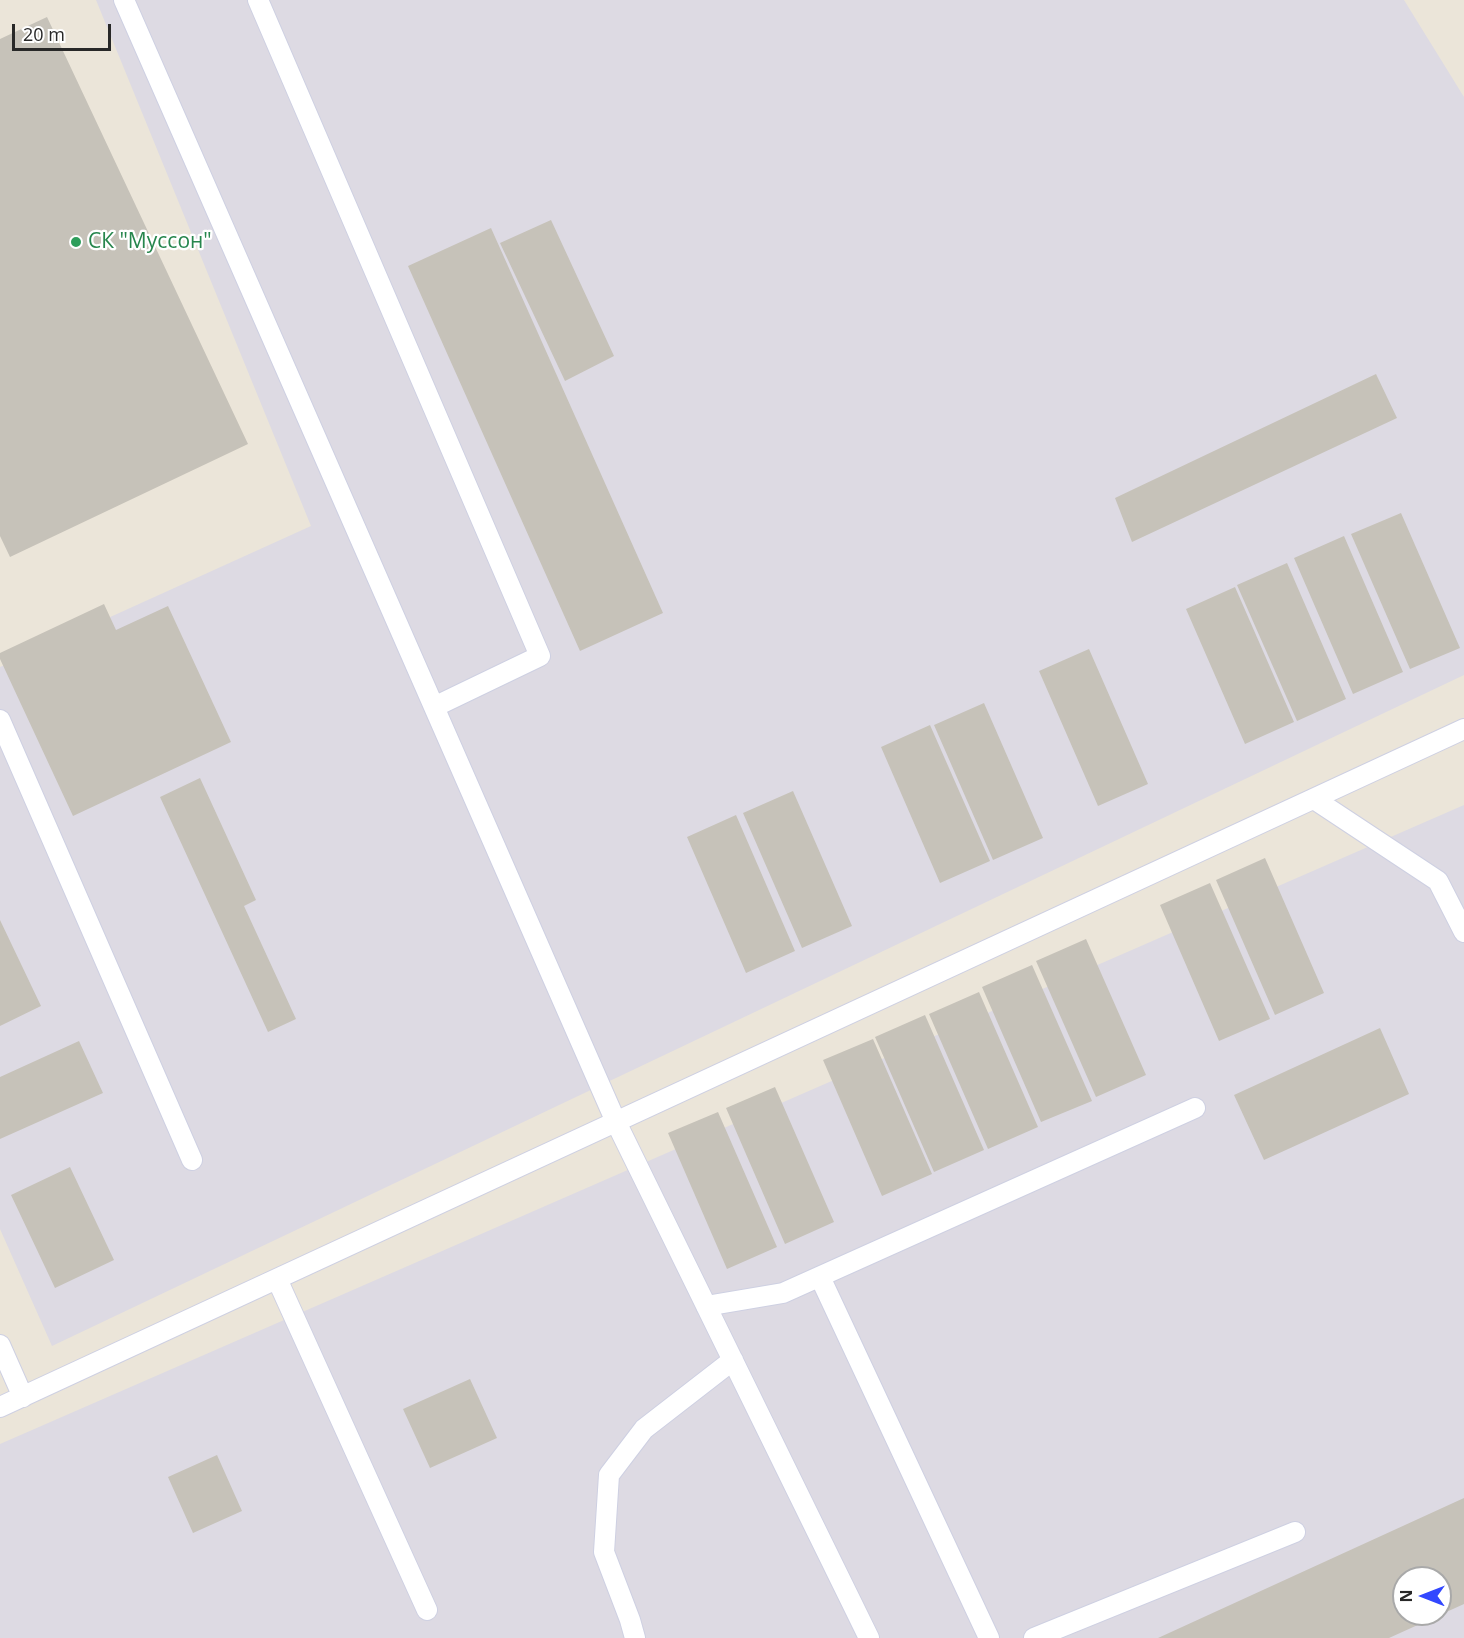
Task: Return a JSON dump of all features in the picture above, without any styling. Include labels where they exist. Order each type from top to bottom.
[{"type":"lane","points":[[124,0],[616,1122],[869,1638]]},
{"type":"lane","points":[[258,0],[540,656],[434,707]]},
{"type":"lane","points":[[0,720],[192,1160]]},
{"type":"lane","points":[[0,1407],[1464,729]]},
{"type":"lane","points":[[1314,799],[1437,881],[1464,932]]},
{"type":"lane","points":[[706,1306],[783,1293],[1196,1108]]},
{"type":"lane","points":[[820,1277],[989,1638]]},
{"type":"lane","points":[[277,1279],[427,1610]]},
{"type":"lane","points":[[0,1346],[23,1396]]},
{"type":"lane","points":[[634,1638],[630,1620],[604,1552],[609,1475],[644,1429],[733,1360]]},
{"type":"lane","points":[[1034,1638],[1295,1532]]},
{"type":"shaded area","points":[[96,0],[1404,0],[1464,97],[1464,675],[52,1346],[0,1229],[0,667],[311,526]]},
{"type":"shaded area","points":[[1464,805],[1464,1638],[0,1638],[0,1444]]},
{"type":"building","name":"СК \"Муссон\"","points":[[47,17],[248,444],[10,557],[0,536],[0,39]]},
{"type":"building","points":[[551,220],[614,356],[565,381],[500,243]]},
{"type":"building","points":[[491,228],[663,613],[580,651],[408,266]]},
{"type":"building","points":[[1376,374],[1397,418],[1132,542],[1115,498]]},
{"type":"building","points":[[1401,513],[1460,648],[1410,669],[1351,534]]},
{"type":"building","points":[[1344,536],[1403,672],[1353,694],[1294,558]]},
{"type":"building","points":[[1287,563],[1346,699],[1297,721],[1237,585]]},
{"type":"building","points":[[1235,587],[1294,722],[1245,744],[1186,609]]},
{"type":"building","points":[[104,604],[116,630],[168,606],[231,742],[73,816],[0,659],[0,653]]},
{"type":"building","points":[[1089,649],[1148,784],[1098,806],[1039,671]]},
{"type":"building","points":[[984,703],[1043,838],[993,860],[934,725]]},
{"type":"building","points":[[930,725],[990,861],[940,883],[881,747]]},
{"type":"building","points":[[200,778],[256,900],[244,906],[296,1019],[268,1032],[160,797]]},
{"type":"building","points":[[793,791],[852,926],[802,948],[743,813]]},
{"type":"building","points":[[736,815],[795,951],[746,973],[687,837]]},
{"type":"building","points":[[1265,858],[1324,993],[1275,1015],[1216,880]]},
{"type":"building","points":[[1210,883],[1270,1019],[1219,1041],[1160,905]]},
{"type":"building","points":[[0,920],[41,1006],[0,1026]]},
{"type":"building","points":[[1086,939],[1146,1075],[1096,1097],[1036,961]]},
{"type":"building","points":[[1032,965],[1092,1101],[1041,1122],[982,987]]},
{"type":"building","points":[[979,992],[1038,1127],[988,1149],[929,1014]]},
{"type":"building","points":[[925,1015],[984,1150],[934,1172],[875,1037]]},
{"type":"building","points":[[1380,1028],[1409,1094],[1264,1160],[1234,1095]]},
{"type":"building","points":[[873,1039],[932,1174],[882,1196],[823,1060]]},
{"type":"building","points":[[79,1041],[103,1093],[0,1139],[0,1077]]},
{"type":"building","points":[[775,1087],[834,1222],[785,1244],[726,1108]]},
{"type":"building","points":[[718,1112],[777,1247],[727,1269],[668,1133]]},
{"type":"building","points":[[70,1167],[114,1260],[55,1288],[11,1195]]},
{"type":"building","points":[[470,1379],[497,1438],[430,1468],[403,1409]]},
{"type":"building","points":[[217,1455],[242,1511],[193,1533],[168,1477]]},
{"type":"building","points":[[1464,1498],[1464,1604],[1452,1609],[1452,1566],[1392,1566],[1392,1626],[1415,1626],[1389,1638],[1158,1638]]},
{"type":"place","name":"СК \"Муссон\"","points":[[76,242]]}]
